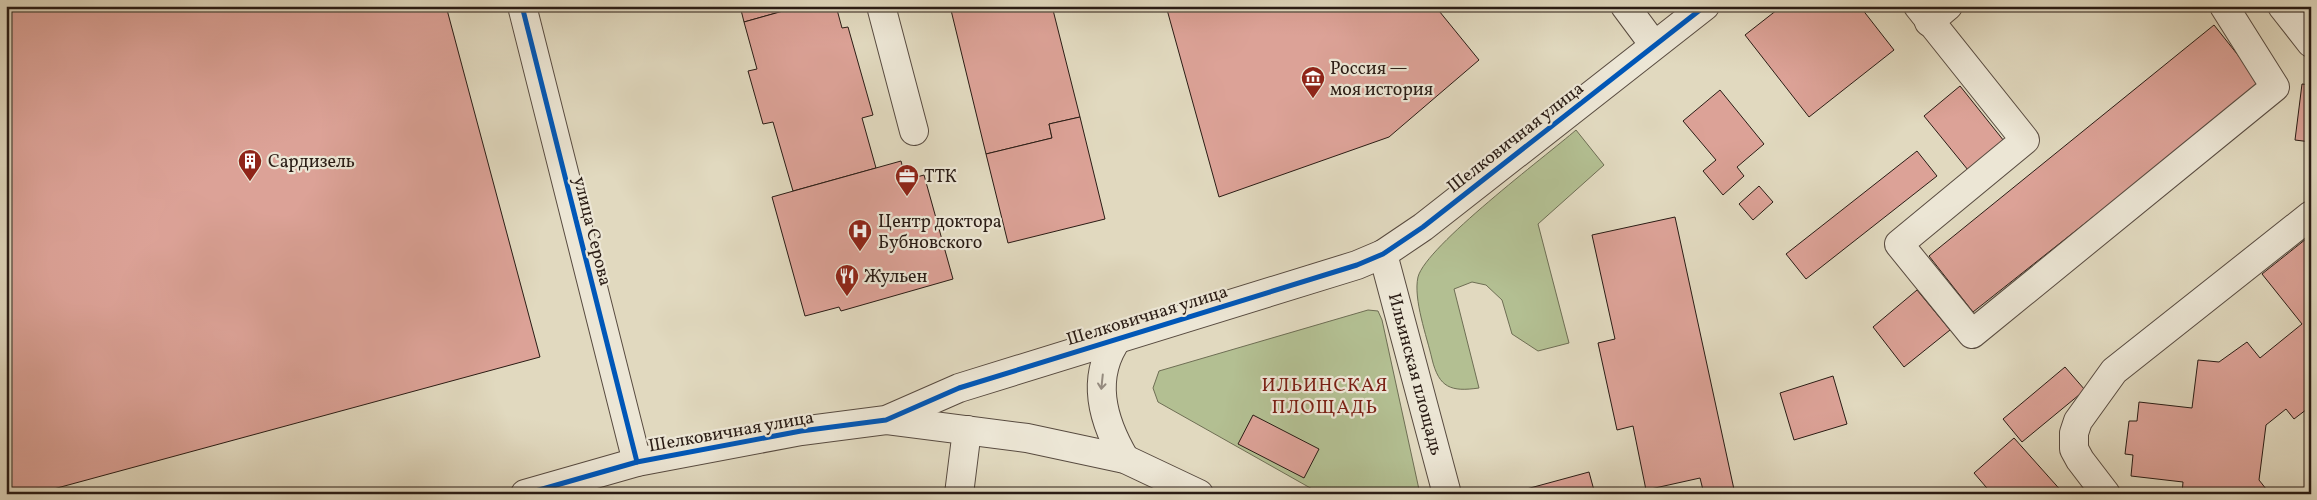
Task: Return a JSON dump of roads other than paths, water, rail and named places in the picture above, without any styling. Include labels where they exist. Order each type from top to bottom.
[{"type":"street","name":"улица Серова","points":[[522,6],[637,462]]},
{"type":"street","points":[[881,6],[914,131]]},
{"type":"street","points":[[1625,6],[1654,46]]},
{"type":"street","name":"Шелковичная улица","points":[[525,494],[637,462],[801,431],[886,420],[959,388],[1357,265],[1383,254],[1423,227],[1705,6]]},
{"type":"street","points":[[1932,11],[2025,140],[1899,244],[1972,334],[2275,87],[2224,6]]},
{"type":"street","points":[[2282,6],[2311,43]]},
{"type":"street","points":[[2106,494],[2074,449],[2074,433],[2078,421],[2114,371],[2311,215]]},
{"type":"street","name":"Ильинская площадь","points":[[1383,254],[1447,494]]},
{"type":"street","name":"Шелковичная улица","points":[[1118,338],[1108,352],[1100,386],[1111,436],[1125,459]]},
{"type":"street","points":[[886,420],[1027,438],[1125,459],[1199,494]]},
{"type":"street","points":[[959,494],[967,430]]},
{"type":"place","name":"Россия — моя история","points":[[1313,99]]},
{"type":"place","name":"Сардизель","points":[[250,182]]},
{"type":"place","name":"ТТК","points":[[907,197]]},
{"type":"place","name":"Центр доктора Бубновского","points":[[860,252]]},
{"type":"place","name":"Жульен","points":[[847,297]]},
{"type":"district","name":"ИЛЬИНСКАЯ ПЛОЩАДЬ","points":[[1325,395]]}]
